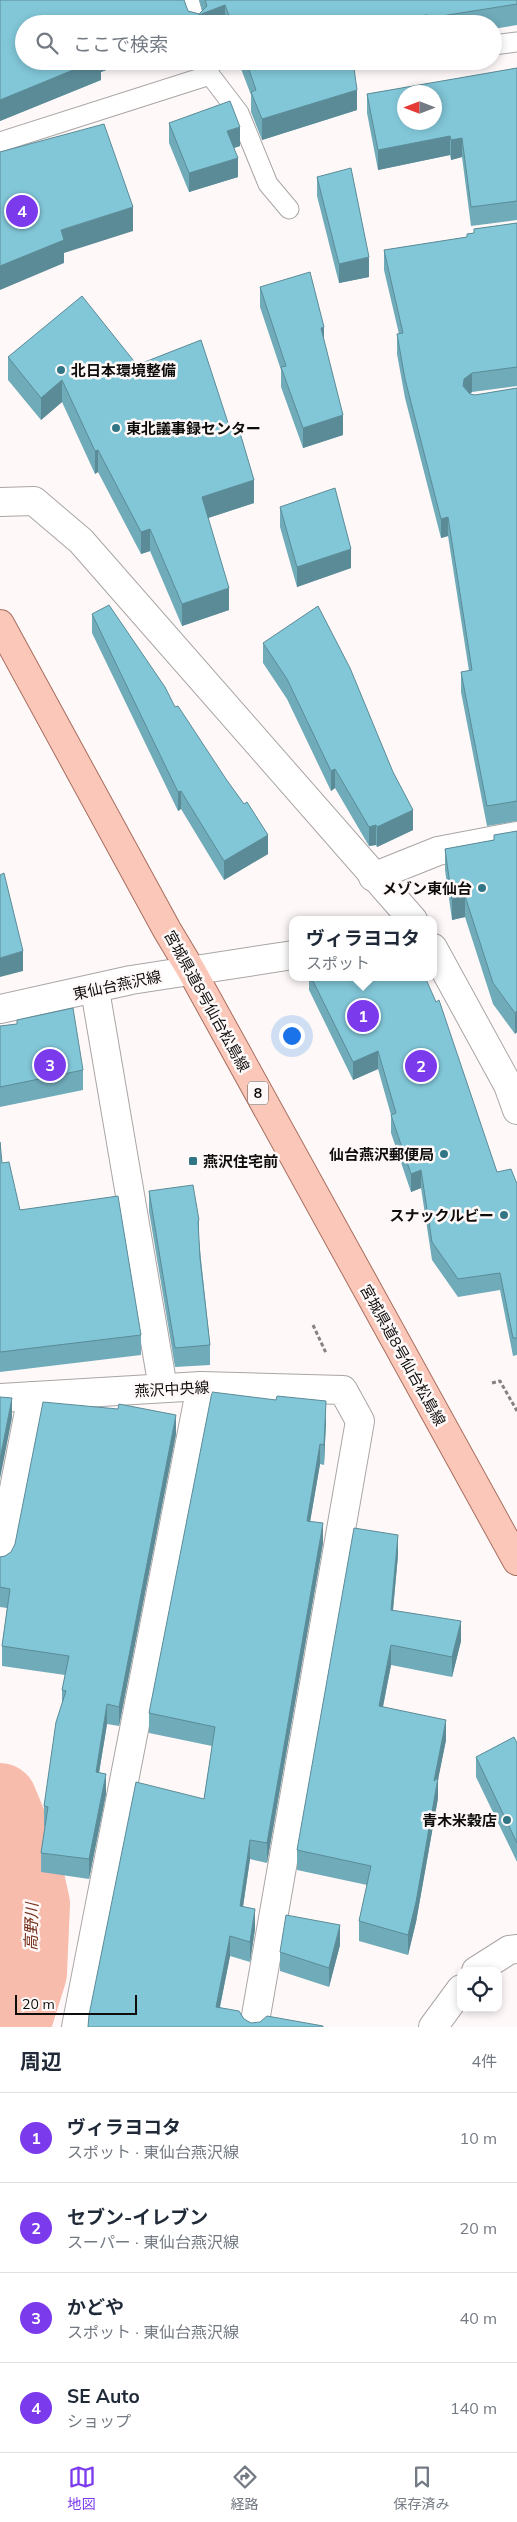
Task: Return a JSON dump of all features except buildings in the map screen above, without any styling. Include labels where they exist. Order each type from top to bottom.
[{"type":"main road","name":"宮城県道8号仙台松島線","points":[[0,624],[167,930],[191,970],[517,1561]]},
{"type":"street","points":[[0,502],[34,501],[81,541],[373,877],[409,916]]},
{"type":"street","points":[[373,877],[438,851],[517,836]]},
{"type":"street","name":"東仙台燕沢線","points":[[0,1009],[95,990],[131,980],[248,963],[289,955]]},
{"type":"street","points":[[437,955],[508,1085],[517,1110]]},
{"type":"street","points":[[95,990],[163,1388]]},
{"type":"street","points":[[76,2027],[201,1386]]},
{"type":"street","name":"燕沢中央線","points":[[0,1398],[201,1386],[343,1390],[360,1421],[254,2027]]},
{"type":"street","points":[[0,1561],[32,1396]]},
{"type":"street","points":[[482,1967],[509,1950],[517,1949]]},
{"type":"street","points":[[433,2027],[457,1994]]},
{"type":"lane","points":[[189,0],[193,15]]},
{"type":"lane","points":[[502,44],[517,42]]},
{"type":"lane","points":[[0,142],[202,70]]},
{"type":"lane","points":[[209,70],[239,113],[268,184],[289,209]]},
{"type":"path","points":[[313,1325],[328,1358]]},
{"type":"path","points":[[492,1383],[500,1381],[517,1411]]},
{"type":"waterway","name":"高野川","points":[[0,1800],[21,1850],[33,1904],[30,1973],[13,2027]]},
{"type":"place","name":"SE Auto","points":[[22,211]]},
{"type":"place","name":"北日本環境整備","points":[[61,370]]},
{"type":"place","name":"東北議事録センター","points":[[116,428]]},
{"type":"place","name":"メゾン東仙台","points":[[482,888]]},
{"type":"place","name":"ヴィラヨコタ","points":[[363,1016]]},
{"type":"place","name":"かどや","points":[[50,1065]]},
{"type":"place","name":"セブン-イレブン","points":[[421,1066]]},
{"type":"place","name":"仙台燕沢郵便局","points":[[444,1154]]},
{"type":"place","name":"燕沢住宅前","points":[[193,1161]]},
{"type":"place","name":"スナックルビー","points":[[504,1215]]},
{"type":"place","name":"青木米穀店","points":[[507,1820]]}]
